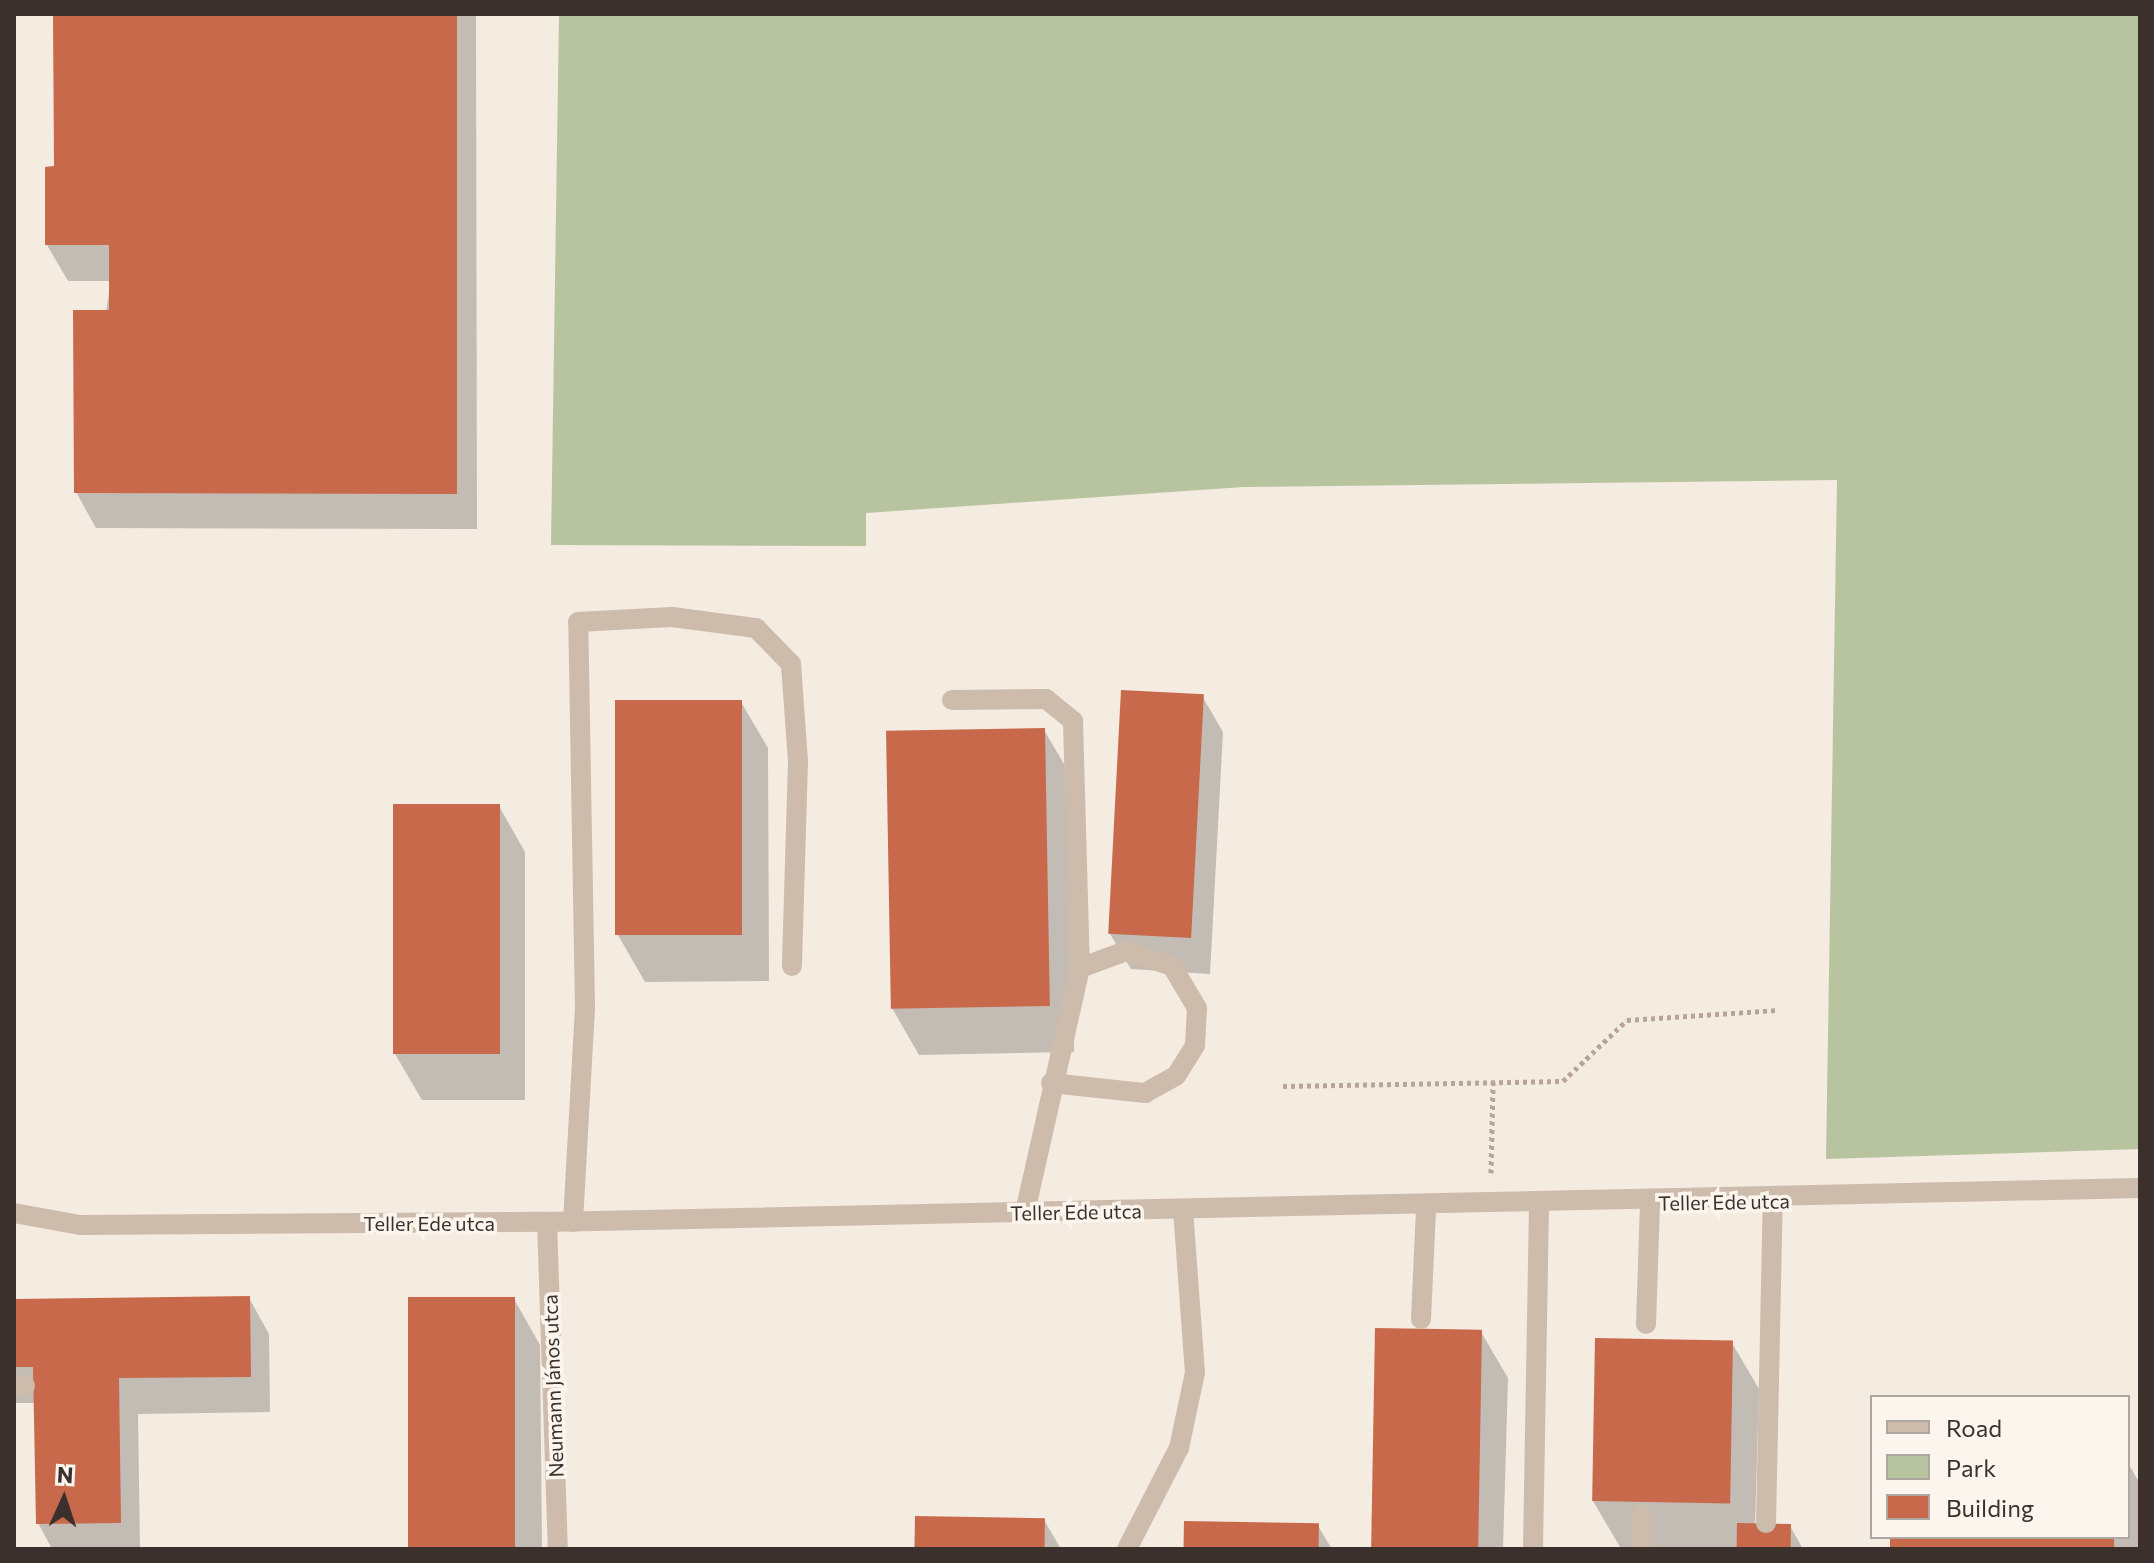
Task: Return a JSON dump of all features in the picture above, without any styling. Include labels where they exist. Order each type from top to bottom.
[{"type":"street","points":[[573,1222],[585,1008],[578,622],[672,617],[756,628],[791,664],[798,761],[792,966]]},
{"type":"street","points":[[952,700],[1046,699],[1073,721],[1080,968],[1051,1083],[1025,1213]]},
{"type":"street","points":[[1051,1083],[1145,1093],[1176,1076],[1195,1045],[1197,1008],[1172,966],[1126,951],[1080,968]]},
{"type":"street","name":"Teller Ede utca","points":[[14,1213],[80,1225],[573,1222],[1773,1201],[2140,1188]]},
{"type":"street","points":[[1766,1523],[1773,1201]]},
{"type":"street","points":[[1646,1324],[1650,1203]]},
{"type":"street","points":[[1533,1549],[1539,1205]]},
{"type":"street","points":[[1421,1319],[1426,1207]]},
{"type":"street","points":[[1127,1549],[1179,1448],[1195,1373],[1183,1210]]},
{"type":"street","name":"Neumann János utca","points":[[547,1222],[558,1549]]},
{"type":"street","points":[[1642,1514],[1642,1549]]},
{"type":"path","points":[[1283,1086],[1563,1081],[1627,1020],[1776,1010]]},
{"type":"path","points":[[1490,1206],[1493,1082]]},
{"type":"green space","points":[[559,14],[2140,14],[2140,1149],[1826,1159],[1837,480],[1243,487],[866,513],[866,546],[551,545]]},
{"type":"building","points":[[53,14],[457,14],[457,494],[74,493],[73,310],[109,310],[109,245],[45,245],[45,167],[54,166]]},
{"type":"building","points":[[1121,690],[1204,694],[1191,938],[1108,934]]},
{"type":"building","points":[[615,700],[742,700],[742,935],[615,935]]},
{"type":"building","points":[[1045,728],[1050,1006],[891,1009],[886,731]]},
{"type":"building","points":[[393,804],[500,804],[500,1054],[393,1054]]},
{"type":"building","points":[[250,1296],[251,1377],[119,1378],[121,1523],[36,1524],[33,1367],[14,1367],[14,1299]]},
{"type":"building","points":[[408,1297],[515,1297],[515,1549],[408,1549]]},
{"type":"building","points":[[1375,1328],[1482,1330],[1478,1549],[1371,1549]]},
{"type":"building","points":[[1595,1338],[1733,1340],[1730,1503],[1592,1501]]},
{"type":"building","points":[[915,1516],[1045,1518],[1044,1549],[914,1549]]},
{"type":"building","points":[[1184,1521],[1319,1523],[1319,1549],[1184,1549]]},
{"type":"building","points":[[1737,1523],[1791,1524],[1791,1549],[1737,1549]]},
{"type":"building","points":[[1890,1539],[2114,1539],[2114,1549],[1890,1549]]}]
